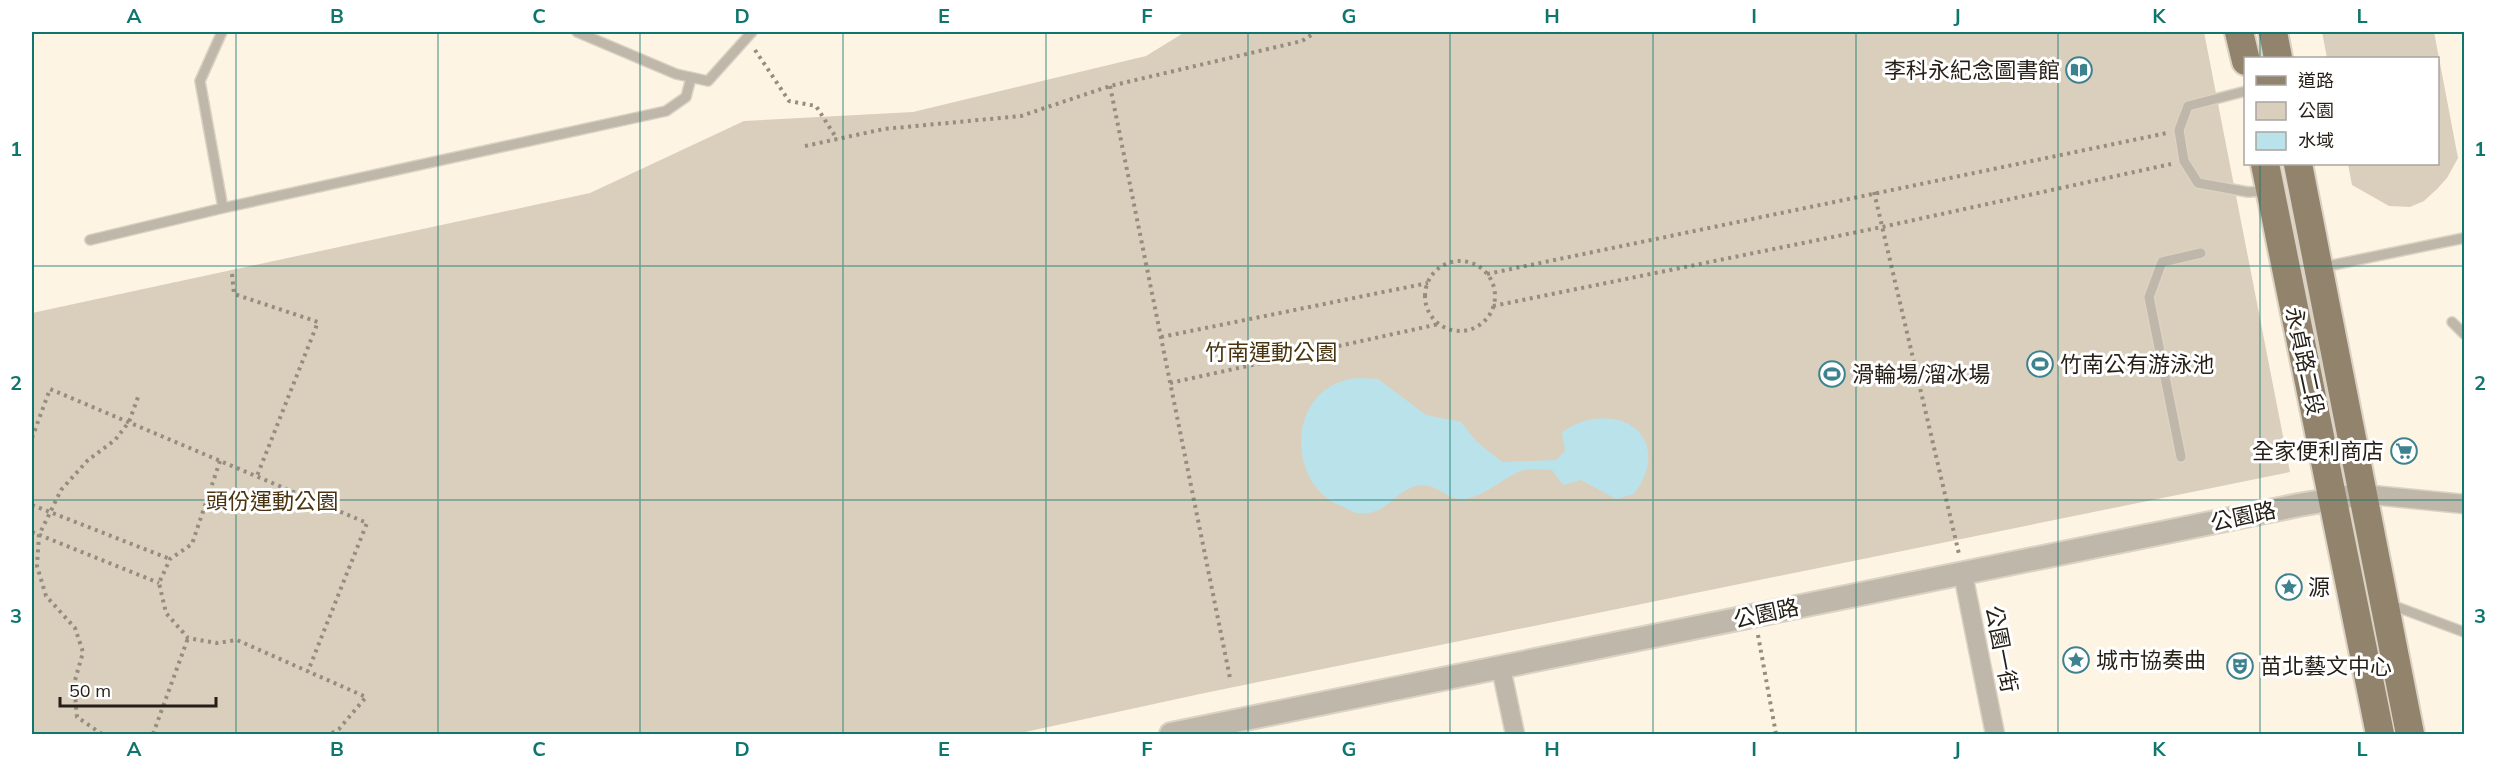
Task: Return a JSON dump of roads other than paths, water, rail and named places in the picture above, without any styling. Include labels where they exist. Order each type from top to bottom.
[{"type":"main road","points":[[2240,32],[2245,57]]},
{"type":"main road","points":[[2273,32],[2278,57]]},
{"type":"main road","name":"永貞路二段","points":[[2298,165],[2410,735]]},
{"type":"main road","name":"永貞路二段","points":[[2267,177],[2321,435],[2331,498],[2379,735]]},
{"type":"street","name":"公園路","points":[[1171,735],[1205,730],[2331,498],[2362,494]]},
{"type":"street","points":[[2362,494],[2464,504]]},
{"type":"street","name":"公園一街","points":[[1963,574],[1995,735]]},
{"type":"street","points":[[1501,668],[1515,735]]},
{"type":"lane","points":[[222,32],[200,81],[223,208]]},
{"type":"lane","points":[[577,32],[676,74],[708,81],[750,34]]},
{"type":"lane","points":[[90,240],[223,208],[666,111],[686,97],[691,78]]},
{"type":"lane","points":[[2244,92],[2188,106],[2179,130],[2184,161],[2198,183],[2248,192],[2267,177]]},
{"type":"lane","points":[[2319,268],[2464,238]]},
{"type":"lane","points":[[2181,457],[2148,297],[2162,262],[2201,253]]},
{"type":"lane","points":[[2452,322],[2464,334]]},
{"type":"lane","points":[[2384,602],[2464,632]]},
{"type":"water","points":[[1350,379],[1378,379],[1426,415],[1461,422],[1476,441],[1502,462],[1556,460],[1565,451],[1562,432],[1582,422],[1602,418],[1619,421],[1634,428],[1644,439],[1648,455],[1645,473],[1634,494],[1616,499],[1581,480],[1563,485],[1552,470],[1532,469],[1514,474],[1486,491],[1464,499],[1458,499],[1421,485],[1406,490],[1375,511],[1355,512],[1323,495],[1311,479],[1303,460],[1301,440],[1304,421],[1313,403],[1327,389]]},
{"type":"place","name":"李科永紀念圖書館","points":[[2079,70]]},
{"type":"place","name":"竹南公有游泳池","points":[[2040,364]]},
{"type":"place","name":"滑輪場/溜冰場","points":[[1832,374]]},
{"type":"place","name":"全家便利商店","points":[[2404,451]]},
{"type":"place","name":"源","points":[[2289,587]]},
{"type":"place","name":"城市協奏曲","points":[[2076,660]]},
{"type":"place","name":"苗北藝文中心","points":[[2240,666]]},
{"type":"park label","name":"竹南運動公園","points":[[1271,352]]},
{"type":"park label","name":"頭份運動公園","points":[[272,501]]}]
